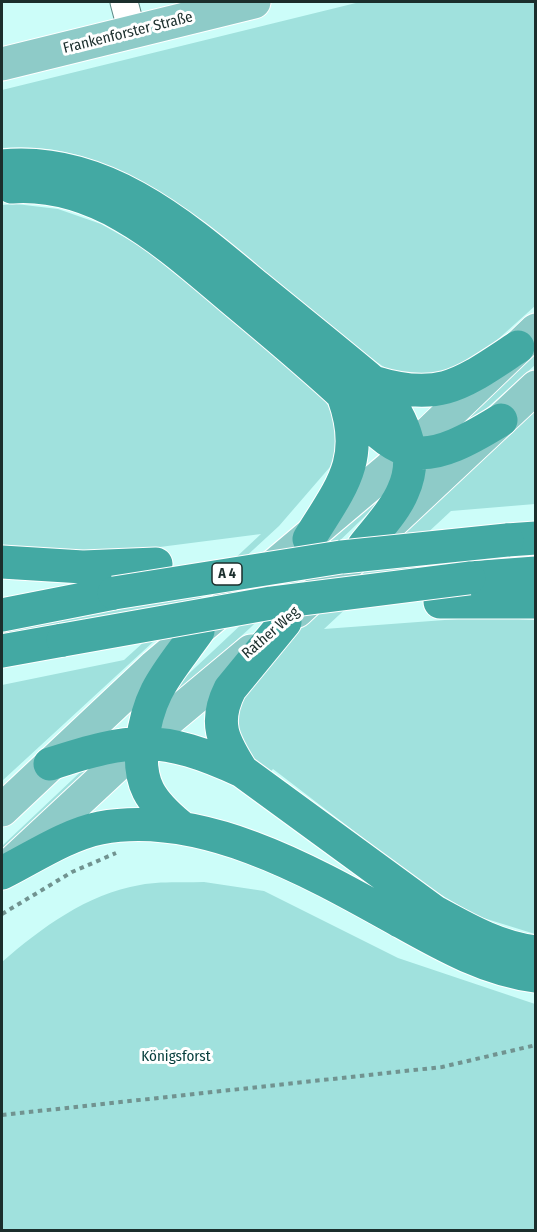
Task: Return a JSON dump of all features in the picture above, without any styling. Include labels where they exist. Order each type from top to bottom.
[{"type":"highway","points":[[2,166],[40,165],[70,170],[122,189],[214,251],[374,382],[401,420],[410,452],[403,492],[349,554],[83,567],[2,562]]},
{"type":"highway","points":[[2,188],[42,189],[65,193],[99,204],[130,218],[183,257],[342,393],[374,429],[410,452],[446,448],[458,444],[501,420]]},
{"type":"highway","points":[[374,382],[399,390],[439,390],[461,384],[527,339]]},
{"type":"highway","points":[[309,539],[337,494],[349,467],[354,432],[342,393]]},
{"type":"highway","name":"A 4","points":[[2,615],[114,593],[349,554],[521,539]]},
{"type":"highway","points":[[2,651],[63,640],[278,613],[470,578],[536,573]]},
{"type":"highway","points":[[278,613],[440,602],[536,602]]},
{"type":"highway","points":[[242,771],[224,743],[222,733],[225,700],[278,613]]},
{"type":"highway","points":[[180,826],[160,809],[145,787],[141,770],[142,741],[144,722],[154,694],[198,631]]},
{"type":"highway","points":[[50,764],[87,752],[142,741],[189,749],[242,771],[435,912],[465,929],[501,944],[536,952]]},
{"type":"highway","points":[[2,873],[83,833],[99,828],[180,826],[280,858],[476,960],[536,976]]},
{"type":"main road","name":"Frankenforster Straße","points":[[2,64],[128,17],[254,2]]},
{"type":"main road","points":[[2,810],[155,666],[410,452],[527,339]]},
{"type":"main road","name":"Rather Weg","points":[[2,873],[278,613],[349,554],[536,387]]},
{"type":"path","points":[[2,914],[72,872],[116,855]]},
{"type":"path","points":[[2,1115],[442,1067],[536,1045]]},
{"type":"green space","points":[[360,2],[535,2],[535,306],[476,359],[443,377],[390,371],[345,338],[194,216],[136,179],[105,164],[73,154],[38,148],[2,148],[2,90]]},
{"type":"green space","points":[[16,204],[58,209],[101,224],[142,247],[316,387],[332,415],[336,446],[330,467],[279,526],[2,781],[2,685],[124,660],[188,602],[2,638],[2,628],[200,591],[261,534],[152,548],[80,552],[2,546],[2,205]]},
{"type":"green space","points":[[535,352],[535,365],[459,433],[445,434]]},
{"type":"green space","points":[[535,408],[535,504],[451,511],[394,564],[535,551],[535,560],[382,575],[324,629],[485,617],[535,620],[535,934],[477,916],[423,884],[273,769],[266,777],[230,733],[252,675]]},
{"type":"green space","points":[[392,483],[396,486],[250,628],[168,703],[164,697]]},
{"type":"green space","points":[[90,763],[94,766],[2,853],[2,846]]},
{"type":"green space","name":"Königsforst","points":[[204,882],[264,891],[398,958],[535,1004],[535,1230],[2,1230],[2,962],[49,925],[83,904],[102,896],[120,889],[148,884]]}]
